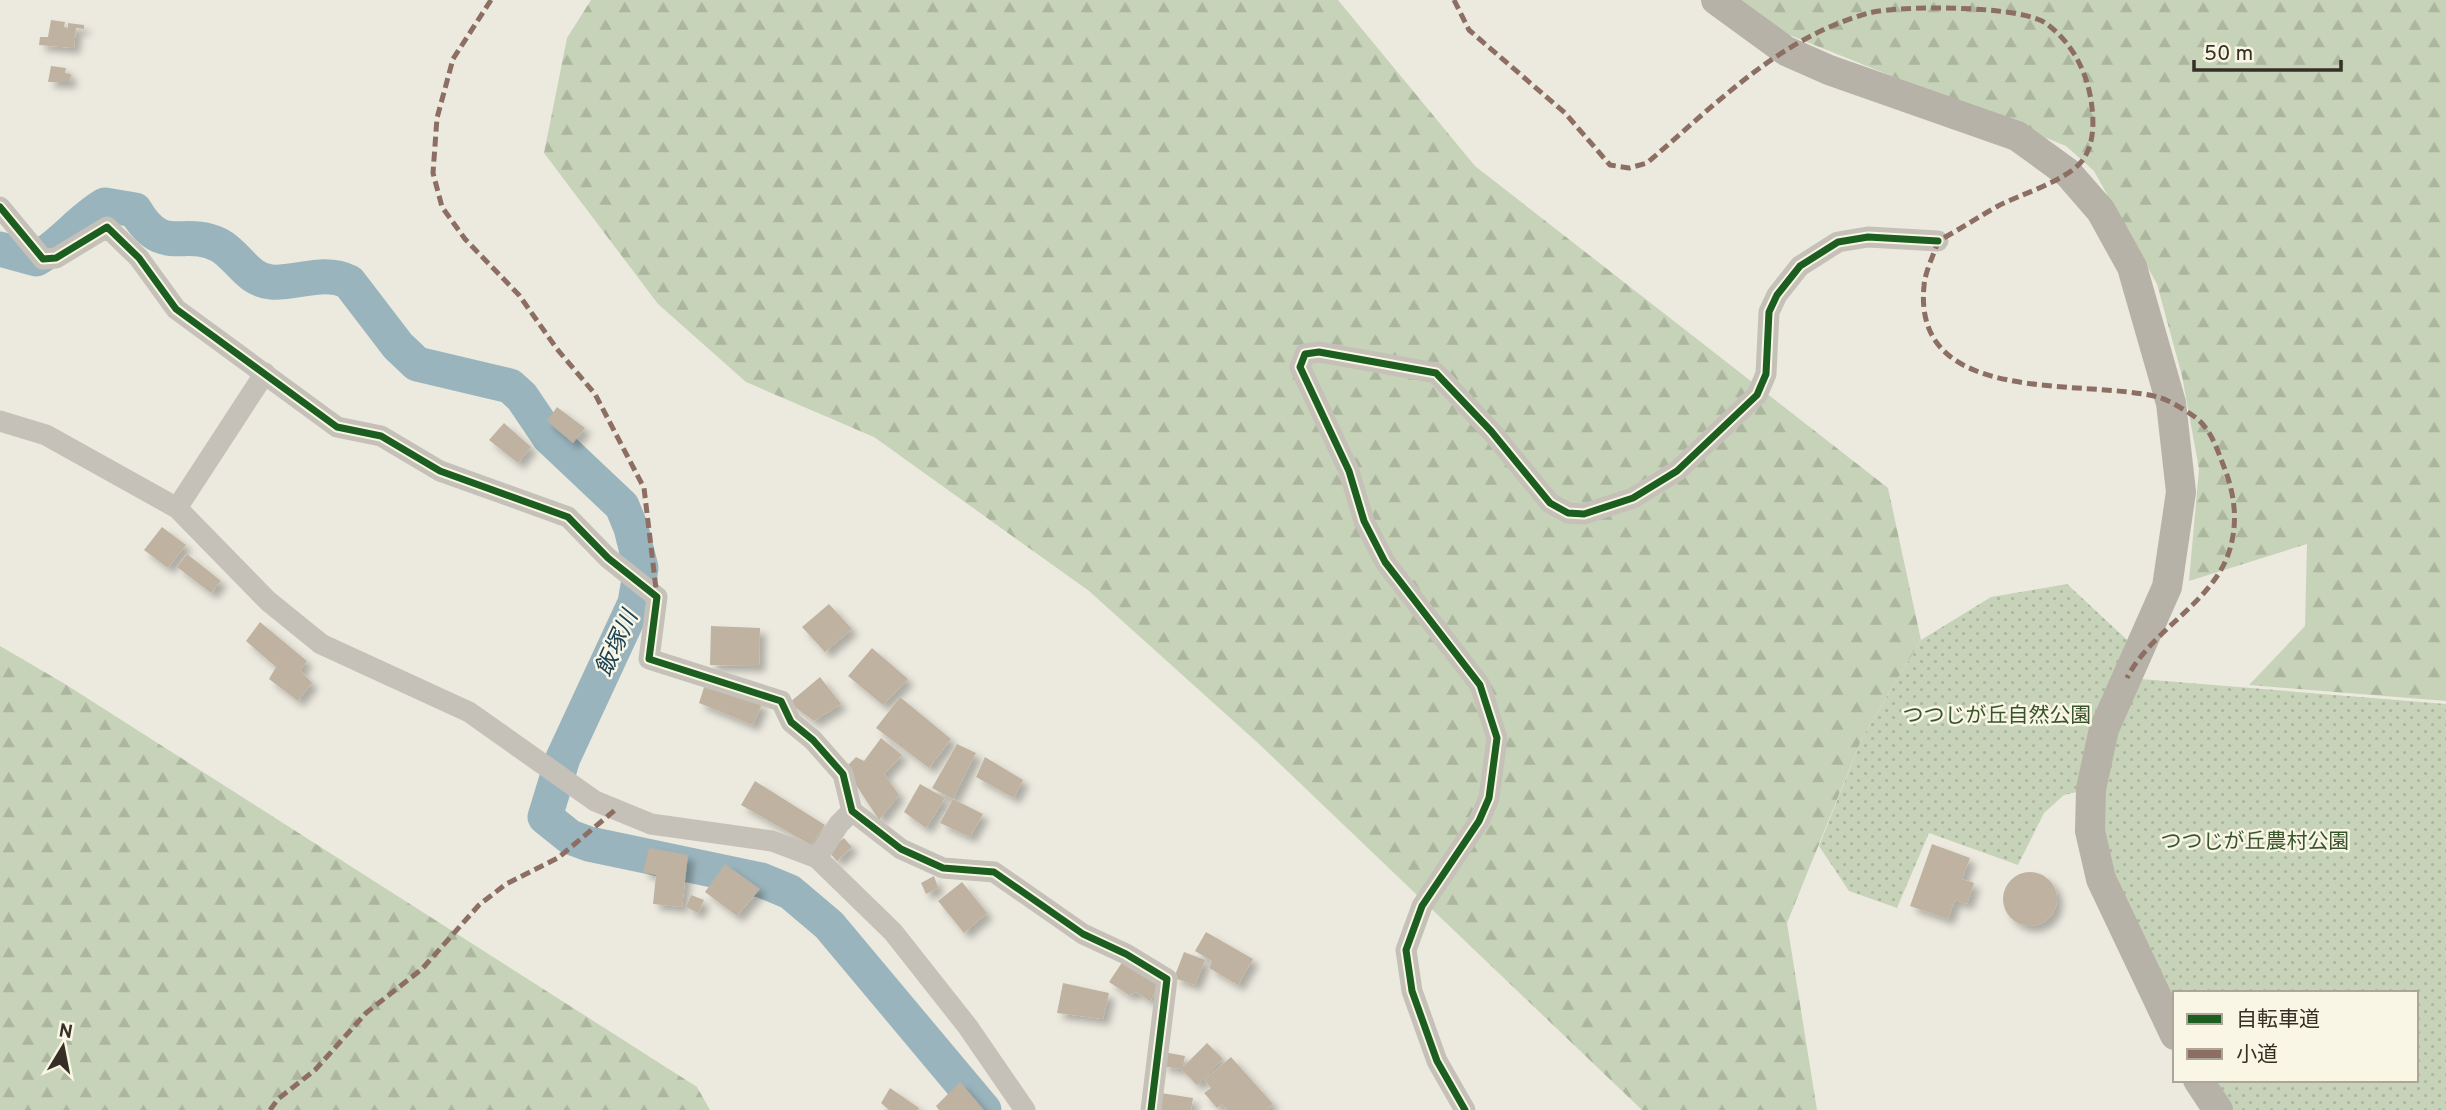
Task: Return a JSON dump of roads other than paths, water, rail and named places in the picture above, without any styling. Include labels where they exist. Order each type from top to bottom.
[{"type":"street","points":[[1716,0],[1726,10],[1797,56],[1829,70],[2017,136],[2067,173],[2093,202],[2132,267],[2171,403],[2181,492],[2166,587],[2104,729],[2091,789],[2090,831],[2101,879],[2173,1031]]},
{"type":"street","points":[[0,207],[43,259],[55,258],[107,227],[139,258],[176,309],[337,427],[381,436],[440,471],[568,517],[608,558],[657,597],[649,659],[781,701],[791,722],[813,740],[843,774],[852,811],[901,849],[943,868],[994,872],[1083,934],[1126,954],[1167,979],[1151,1110]]},
{"type":"street","points":[[1465,1110],[1437,1061],[1412,991],[1406,950],[1422,906],[1479,821],[1489,798],[1497,738],[1480,685],[1385,562],[1369,531],[1349,471],[1300,367],[1305,354],[1318,352],[1436,373],[1491,431],[1550,503],[1568,513],[1584,513],[1633,498],[1677,471],[1757,395],[1766,374],[1769,313],[1777,295],[1800,266],[1838,242],[1868,237],[1938,241]]},
{"type":"street","points":[[177,508],[265,373]]},
{"type":"street","points":[[0,421],[46,435],[177,508],[268,601],[321,644],[469,712],[595,801],[651,824],[772,841],[817,858],[893,932],[968,1027],[1025,1110]]},
{"type":"street","points":[[817,858],[852,811]]},
{"type":"street","points":[[2199,1082],[2218,1110]]},
{"type":"waterway","name":"飯塚川","points":[[0,249],[36,259],[105,205],[135,210],[145,225],[155,233],[174,239],[206,240],[219,245],[255,277],[263,280],[281,282],[330,277],[349,282],[398,346],[417,364],[510,386],[522,397],[549,437],[622,506],[631,528],[641,568],[635,603],[563,758],[545,817],[570,837],[589,844],[761,880],[790,892],[829,925],[984,1110]]},
{"type":"park label","name":"つつじが丘自然公園","points":[[1997,715]]},
{"type":"park label","name":"つつじが丘農村公園","points":[[2255,841]]}]
